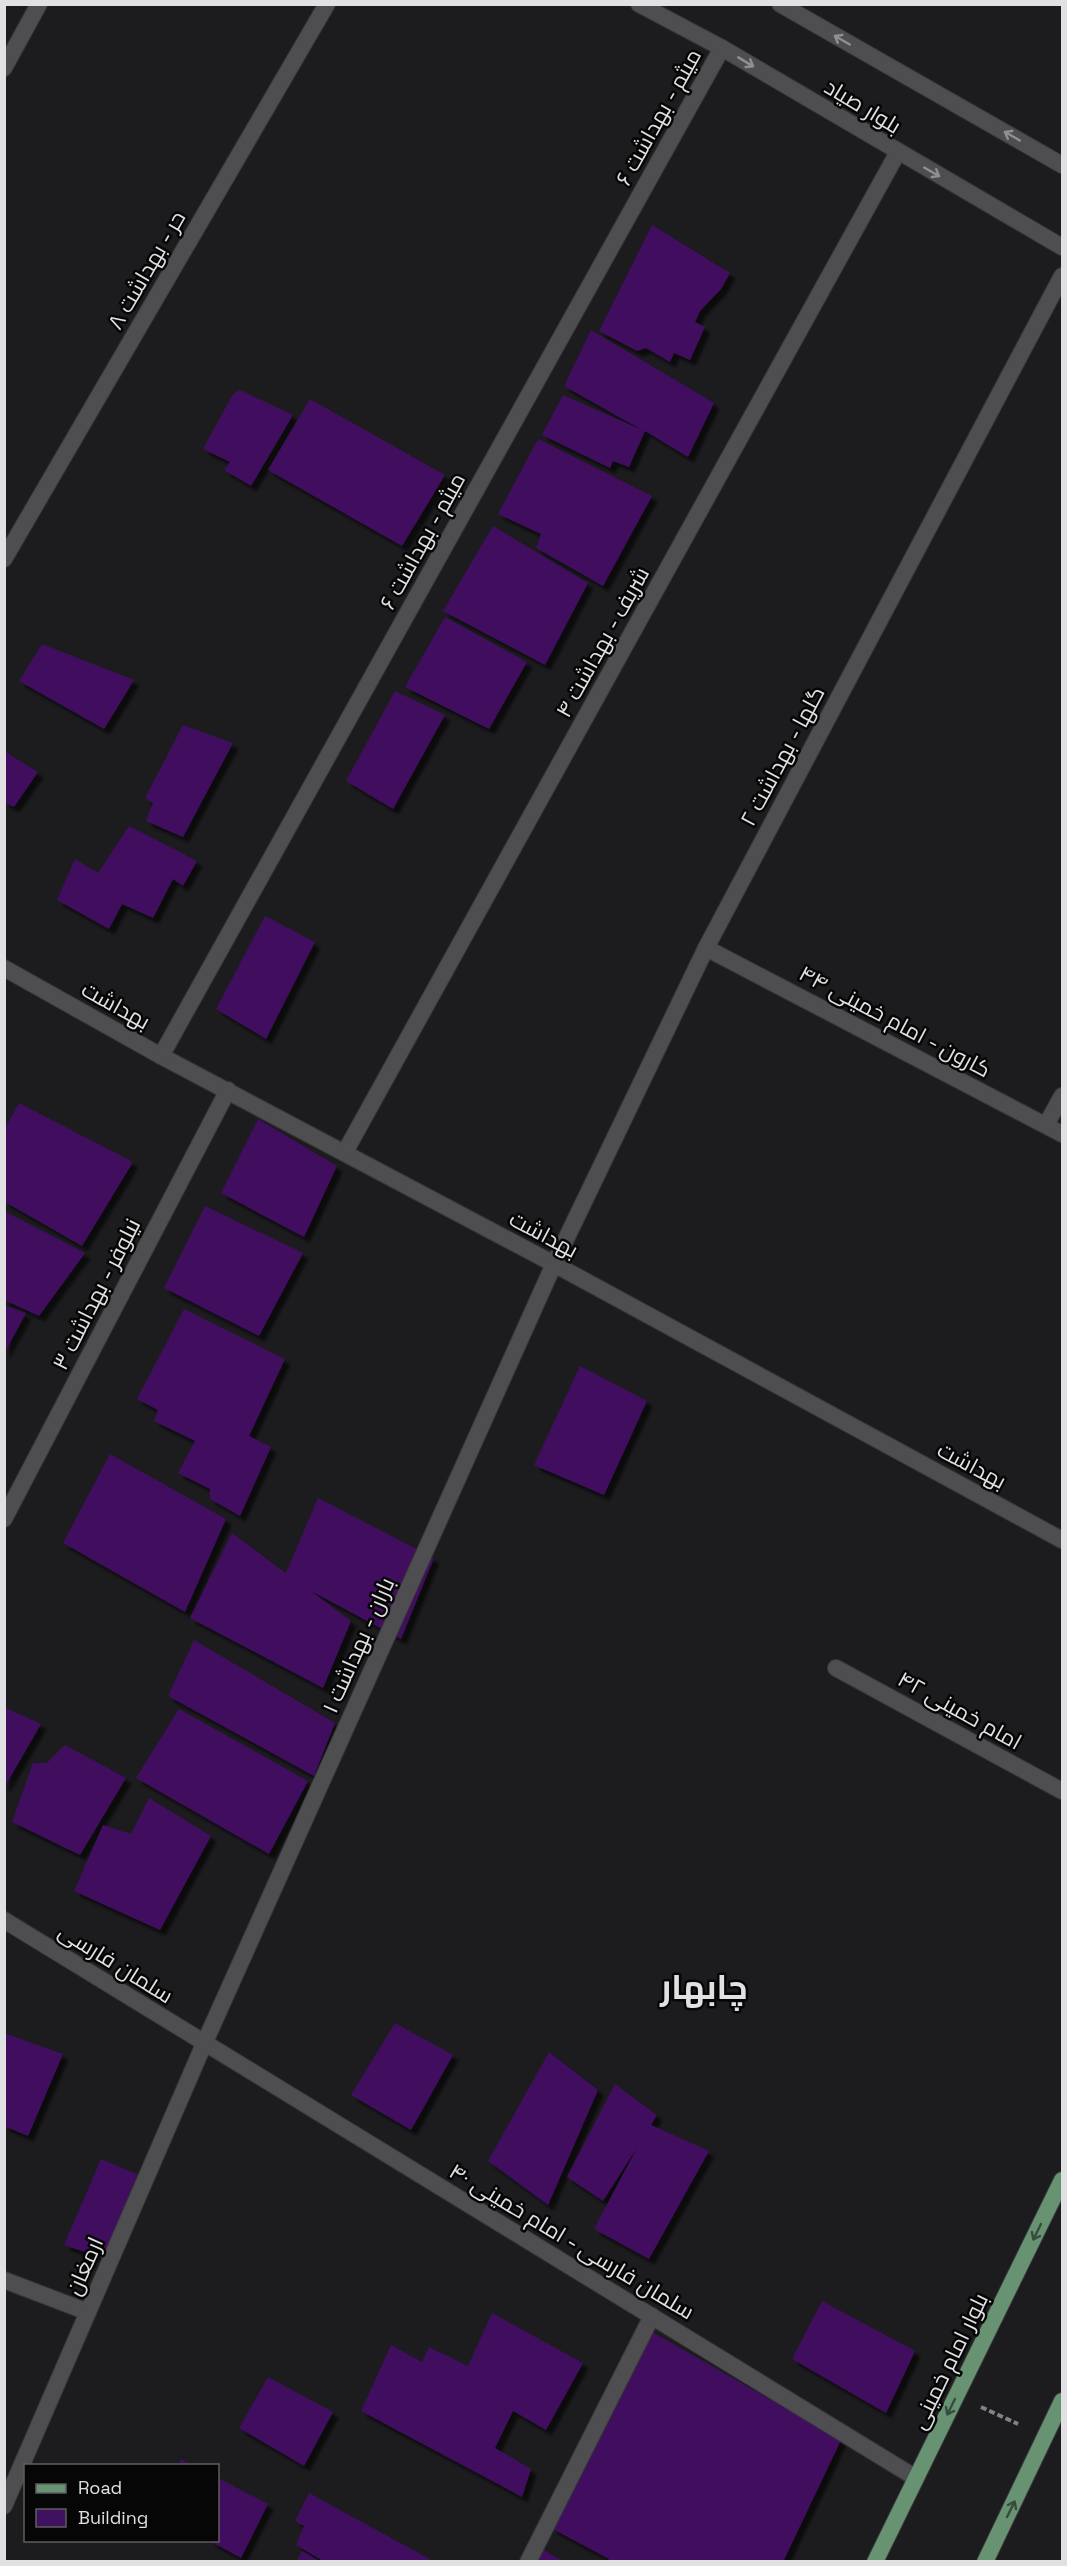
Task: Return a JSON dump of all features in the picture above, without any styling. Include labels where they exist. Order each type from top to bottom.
[{"type":"main road","name":"بلوار امام خمینی","points":[[875,2562],[1062,2180]]},
{"type":"main road","points":[[985,2562],[1062,2401]]},
{"type":"street","points":[[4,68],[39,4]]},
{"type":"street","name":"حر - بهداشت ۸","points":[[4,558],[327,4]]},
{"type":"street","name":"بلوار صیاد","points":[[639,4],[722,48],[1062,247]]},
{"type":"street","name":"بلوار صیاد","points":[[780,4],[1062,165]]},
{"type":"street","name":"میثم - بهداشت ۶","points":[[161,1056],[722,48]]},
{"type":"street","name":"شریف - بهداشت ۴","points":[[345,1152],[898,152]]},
{"type":"street","name":"گلها - بهداشت ۲","points":[[554,1264],[706,948],[1062,276]]},
{"type":"street","name":"کارون - امام خمینی ۴۴","points":[[706,948],[1062,1134]]},
{"type":"street","name":"بهداشت","points":[[4,968],[161,1056],[554,1264],[1062,1540]]},
{"type":"street","name":"نیلوفر - بهداشت ۳","points":[[4,1519],[228,1090]]},
{"type":"street","points":[[1046,1125],[1062,1096]]},
{"type":"street","name":"باران - بهداشت ۱","points":[[204,2044],[554,1264]]},
{"type":"street","name":"امام خمینی ۴۲","points":[[836,1668],[1062,1791]]},
{"type":"street","name":"سلمان فارسی","points":[[4,1920],[204,2044]]},
{"type":"street","name":"ارمغان","points":[[4,2506],[204,2044]]},
{"type":"street","name":"سلمان فارسی - امام خمینی ۴۰","points":[[204,2044],[916,2478]]},
{"type":"street","points":[[4,2280],[88,2312]]},
{"type":"street","points":[[528,2562],[652,2316]]},
{"type":"path","points":[[957,2396],[1046,2436]]},
{"type":"building","points":[[652,225],[730,273],[721,289],[700,311],[695,322],[705,327],[690,360],[674,353],[670,362],[646,348],[637,351],[599,331]]},
{"type":"building","points":[[591,330],[714,403],[688,457],[645,431],[629,467],[613,461],[610,468],[542,435],[563,395],[642,430],[564,386]]},
{"type":"building","points":[[240,390],[293,415],[251,486],[224,470],[230,462],[203,449],[233,394]]},
{"type":"building","points":[[310,399],[445,475],[402,546],[268,470]]},
{"type":"building","points":[[538,439],[652,496],[603,586],[536,548],[541,534],[498,514]]},
{"type":"building","points":[[493,526],[588,583],[545,665],[443,611]]},
{"type":"building","points":[[445,617],[527,662],[489,729],[405,687]]},
{"type":"building","points":[[42,644],[134,680],[104,729],[19,681]]},
{"type":"building","points":[[395,691],[445,715],[393,809],[346,781]]},
{"type":"building","points":[[183,725],[233,743],[183,837],[146,821],[153,803],[145,798]]},
{"type":"building","points":[[4,751],[38,772],[14,807],[4,802]]},
{"type":"building","points":[[129,826],[197,861],[183,886],[173,879],[153,918],[122,904],[109,929],[57,900],[75,859],[98,873]]},
{"type":"building","points":[[265,916],[315,942],[266,1039],[216,1009]]},
{"type":"building","points":[[19,1103],[133,1162],[82,1246],[5,1202],[5,1128]]},
{"type":"building","points":[[258,1119],[337,1166],[304,1237],[221,1193]]},
{"type":"building","points":[[205,1206],[303,1253],[259,1336],[164,1288]]},
{"type":"building","points":[[4,1211],[85,1253],[39,1316],[4,1300]]},
{"type":"building","points":[[4,1305],[26,1313],[4,1354]]},
{"type":"building","points":[[184,1309],[285,1359],[249,1436],[271,1447],[240,1516],[210,1499],[210,1489],[178,1473],[195,1441],[154,1421],[158,1410],[137,1399]]},
{"type":"building","points":[[580,1366],[647,1401],[604,1495],[534,1465]]},
{"type":"building","points":[[110,1454],[226,1519],[185,1612],[63,1543]]},
{"type":"building","points":[[318,1498],[434,1558],[401,1639],[311,1591],[351,1621],[323,1688],[190,1618],[232,1533],[286,1573]]},
{"type":"building","points":[[194,1640],[335,1723],[314,1776],[168,1696]]},
{"type":"building","points":[[4,1707],[41,1724],[4,1788]]},
{"type":"building","points":[[179,1709],[308,1781],[269,1854],[136,1778]]},
{"type":"building","points":[[65,1745],[126,1778],[80,1855],[12,1822],[33,1763],[47,1763]]},
{"type":"building","points":[[149,1798],[211,1836],[160,1930],[74,1891],[103,1825],[131,1834]]},
{"type":"building","points":[[395,2023],[453,2055],[411,2130],[351,2095]]},
{"type":"building","points":[[4,2033],[63,2054],[28,2136],[4,2126]]},
{"type":"building","points":[[549,2052],[598,2090],[548,2205],[488,2161]]},
{"type":"building","points":[[615,2084],[657,2115],[651,2125],[709,2151],[649,2259],[594,2229],[638,2146],[603,2201],[567,2177]]},
{"type":"building","points":[[101,2159],[143,2177],[111,2261],[64,2245]]},
{"type":"building","points":[[822,2301],[915,2351],[886,2413],[792,2359]]},
{"type":"building","points":[[492,2313],[583,2363],[546,2430],[513,2411],[495,2448],[531,2469],[522,2497],[361,2411],[391,2345],[422,2362],[429,2347],[468,2366]]},
{"type":"building","points":[[649,2330],[841,2440],[783,2562],[607,2562],[609,2559],[551,2528]]},
{"type":"building","points":[[268,2377],[333,2412],[304,2466],[239,2428]]},
{"type":"building","points":[[181,2459],[190,2464],[179,2464]]},
{"type":"building","points":[[219,2479],[268,2504],[241,2558],[212,2542],[219,2542]]},
{"type":"building","points":[[309,2493],[435,2562],[325,2562],[296,2545],[304,2526],[295,2521]]},
{"type":"building","points":[[542,2549],[564,2562],[536,2562]]},
{"type":"building","points":[[302,2551],[321,2562],[296,2562]]},
{"type":"district","name":"چابهار","points":[[704,1987]]}]
